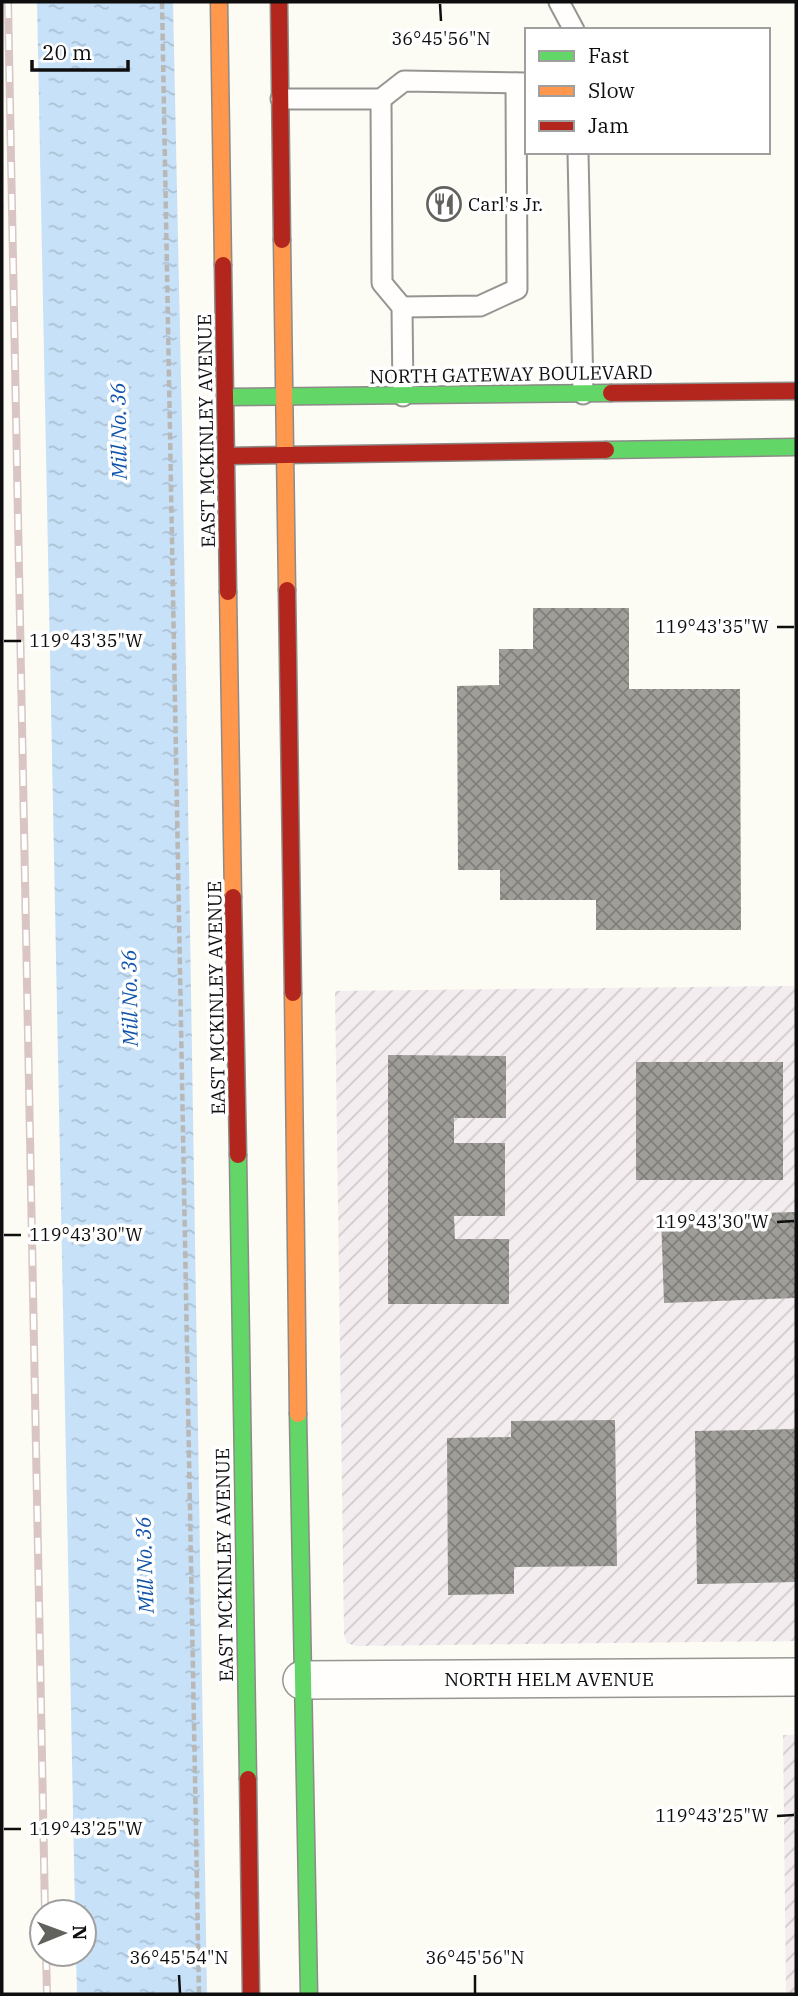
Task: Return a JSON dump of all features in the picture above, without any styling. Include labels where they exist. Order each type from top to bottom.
[{"type":"main road","name":"EAST MCKINLEY AVENUE","points":[[219,2],[251,1994]]},
{"type":"main road","points":[[279,2],[293,933],[296,1678],[309,1994]]},
{"type":"main road","name":"NORTH GATEWAY BOULEVARD","points":[[226,397],[796,391]]},
{"type":"main road","points":[[228,456],[796,447]]},
{"type":"main road","points":[[241,1293],[257,1384]]},
{"type":"street","name":"NORTH HELM AVENUE","points":[[296,1678],[796,1677]]},
{"type":"lane","points":[[559,2],[573,28]]},
{"type":"lane","points":[[281,99],[381,99],[404,81],[521,83],[517,289],[481,306],[402,307]]},
{"type":"lane","points":[[381,99],[382,283],[402,307],[403,396]]},
{"type":"lane","points":[[578,154],[583,394]]},
{"type":"path","points":[[163,2],[199,1994]]},
{"type":"shaded area","points":[[796,986],[796,1641],[356,1646],[347,1643],[344,1635],[335,991]]},
{"type":"shaded area","points":[[783,1735],[796,1735],[796,1994],[786,1994]]},
{"type":"water","name":"Mill No. 36","points":[[37,2],[173,2],[207,1994],[77,1994],[76,1968],[98,1968],[98,1898],[75,1898]]},
{"type":"building","points":[[533,608],[629,608],[629,689],[740,689],[741,930],[596,930],[596,900],[500,900],[500,870],[458,870],[457,686],[499,685],[499,649],[533,649]]},
{"type":"building","points":[[388,1055],[506,1056],[506,1118],[454,1118],[454,1143],[505,1143],[505,1216],[454,1216],[455,1239],[509,1239],[509,1304],[388,1304]]},
{"type":"building","points":[[636,1062],[783,1062],[783,1180],[636,1180]]},
{"type":"building","points":[[796,1212],[796,1298],[664,1303],[661,1216]]},
{"type":"building","points":[[615,1420],[617,1566],[514,1567],[514,1594],[448,1595],[447,1438],[511,1437],[511,1421]]},
{"type":"building","points":[[796,1429],[796,1582],[697,1584],[695,1431]]},
{"type":"railway","points":[[8,2],[45,1898]]},
{"type":"railway","points":[[46,1968],[47,1994]]},
{"type":"traffic: fast","points":[[226,397],[611,393]]},
{"type":"traffic: fast","points":[[606,450],[796,447]]},
{"type":"traffic: fast","points":[[238,1155],[248,1779]]},
{"type":"traffic: fast","points":[[298,1414],[309,1994]]},
{"type":"traffic: slow","points":[[219,2],[223,265]]},
{"type":"traffic: slow","points":[[282,240],[287,590]]},
{"type":"traffic: slow","points":[[228,592],[233,897]]},
{"type":"traffic: slow","points":[[293,993],[298,1414]]},
{"type":"traffic: jam","points":[[279,2],[282,240]]},
{"type":"traffic: jam","points":[[223,265],[228,592]]},
{"type":"traffic: jam","points":[[611,393],[796,391]]},
{"type":"traffic: jam","points":[[228,456],[606,450]]},
{"type":"traffic: jam","points":[[287,590],[293,993]]},
{"type":"traffic: jam","points":[[233,897],[238,1155]]},
{"type":"traffic: jam","points":[[248,1779],[251,1994]]},
{"type":"place","name":"Carl's Jr.","points":[[444,204]]}]
